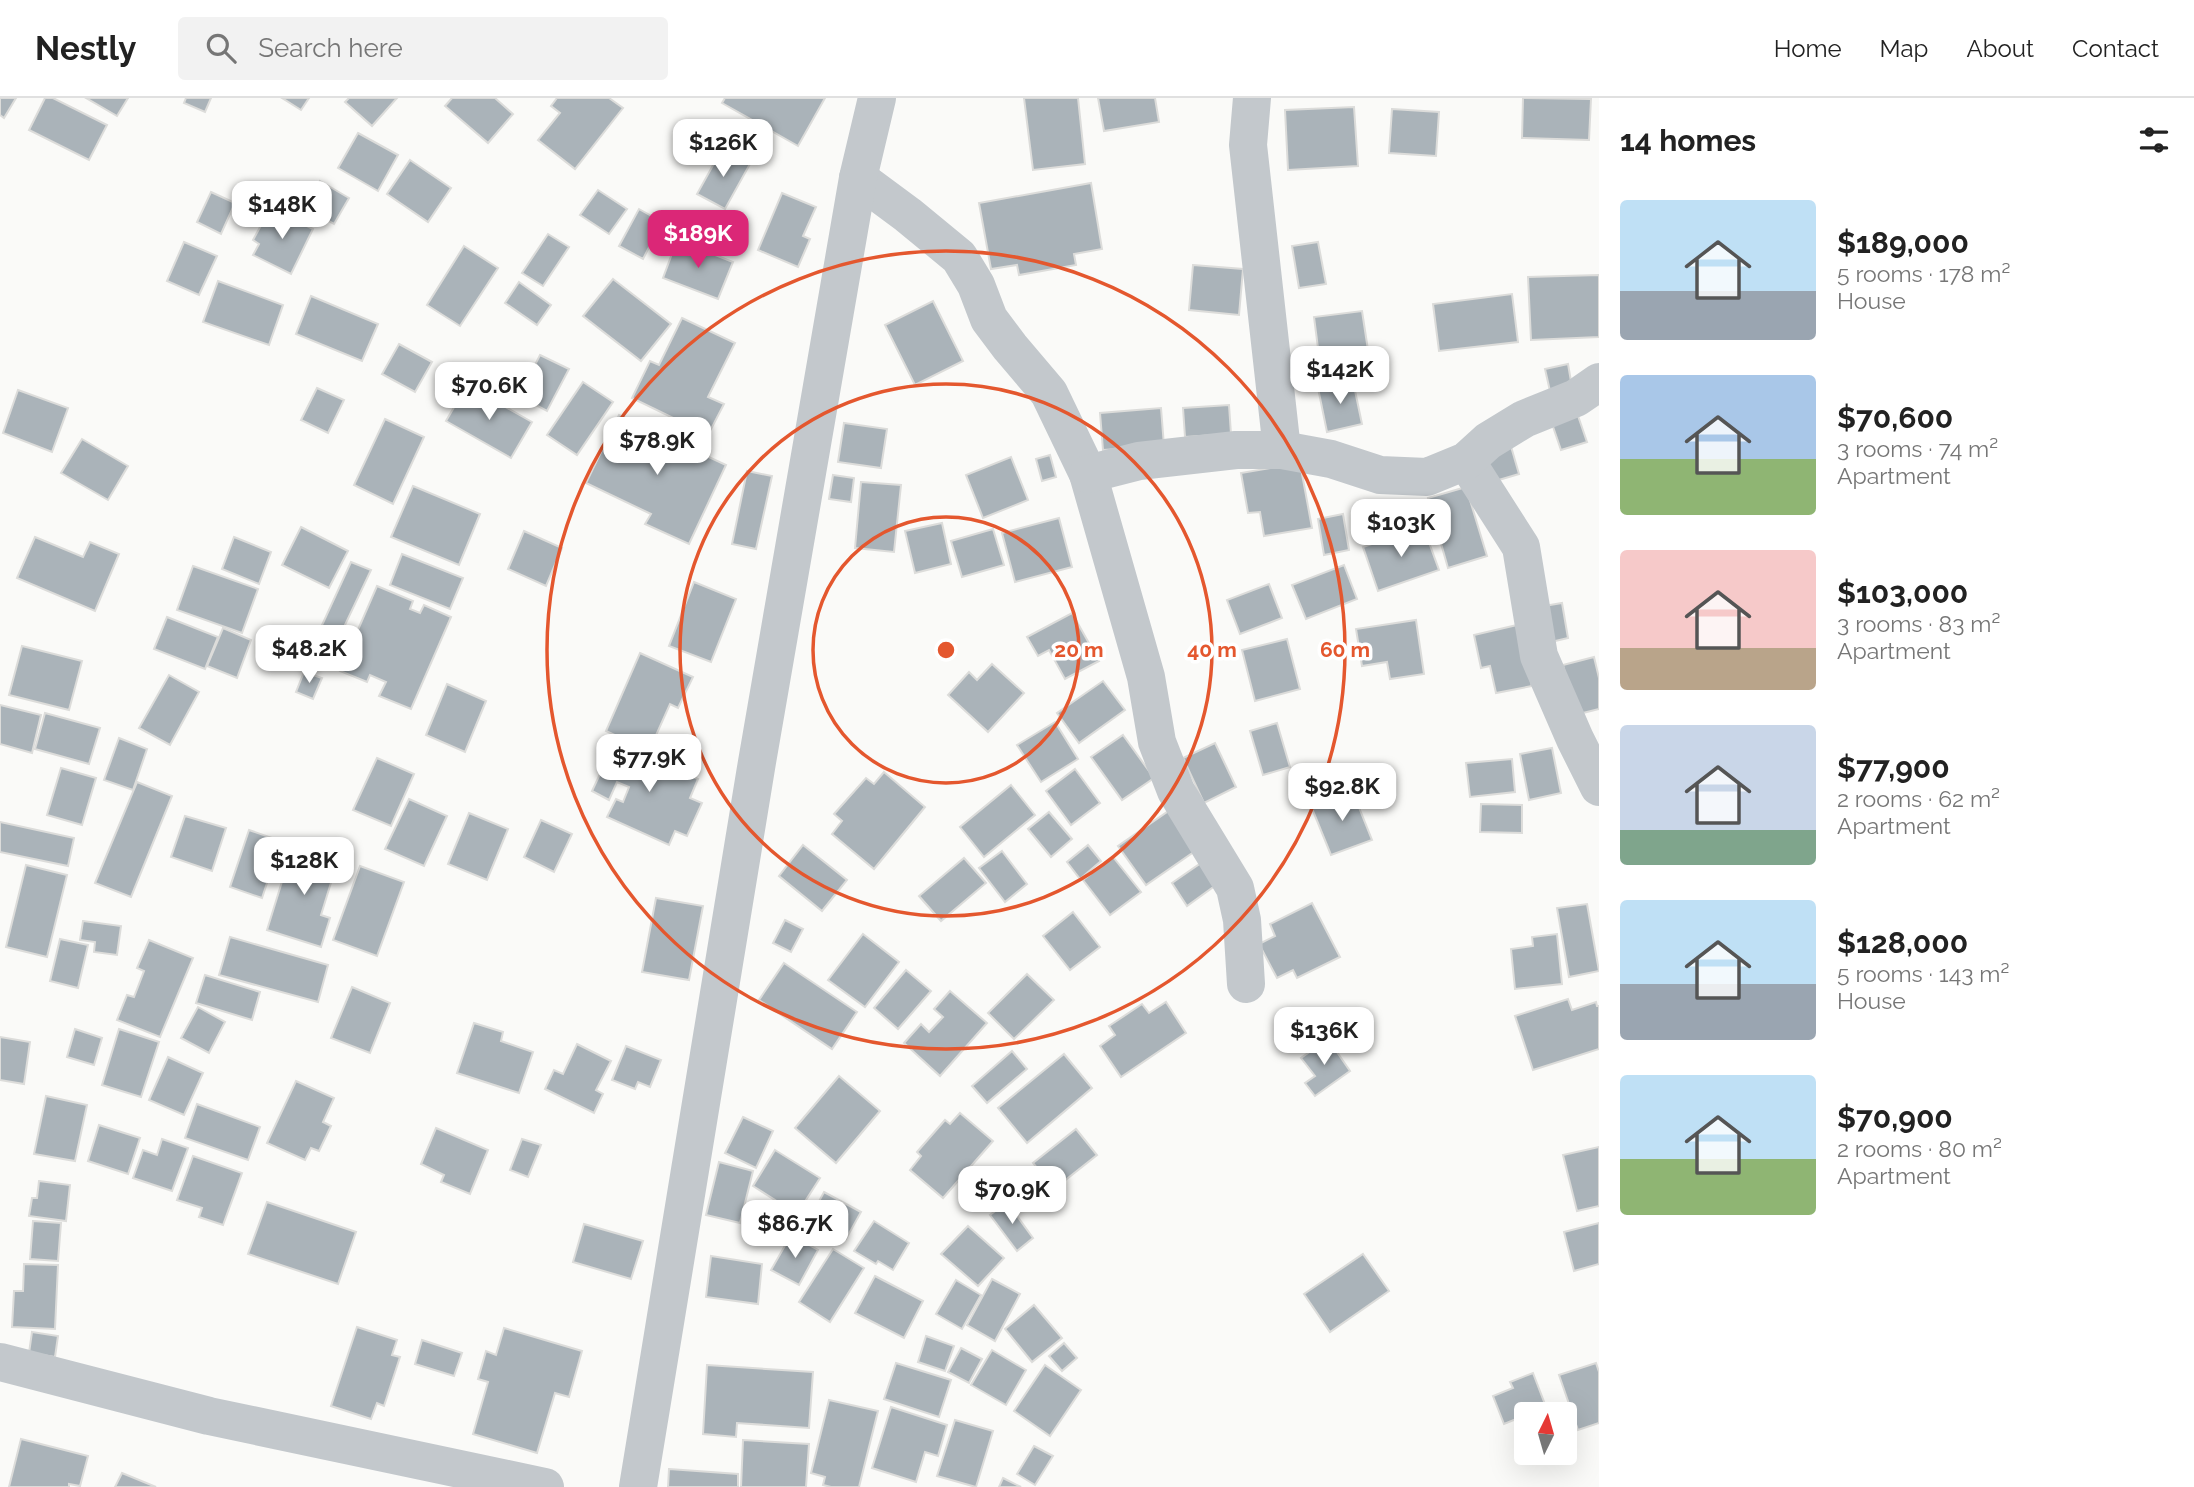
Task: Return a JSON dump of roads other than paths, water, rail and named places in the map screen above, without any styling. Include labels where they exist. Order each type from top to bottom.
[{"type":"street","points":[[638,1487],[757,762],[858,178],[877,98]]},
{"type":"street","points":[[1251,98],[1248,145],[1282,450]]},
{"type":"street","points":[[858,178],[959,257],[976,285],[989,319],[1049,393],[1088,474],[1146,677],[1157,742],[1176,791],[1235,888],[1242,920],[1246,984]]},
{"type":"street","points":[[1088,474],[1139,461],[1236,450],[1282,450],[1331,459],[1380,475],[1426,477],[1466,461],[1500,433],[1524,419],[1576,398],[1599,382]]},
{"type":"street","points":[[1466,461],[1521,547],[1539,656],[1587,732],[1599,787]]},
{"type":"street","points":[[0,1363],[209,1416],[545,1487]]}]
